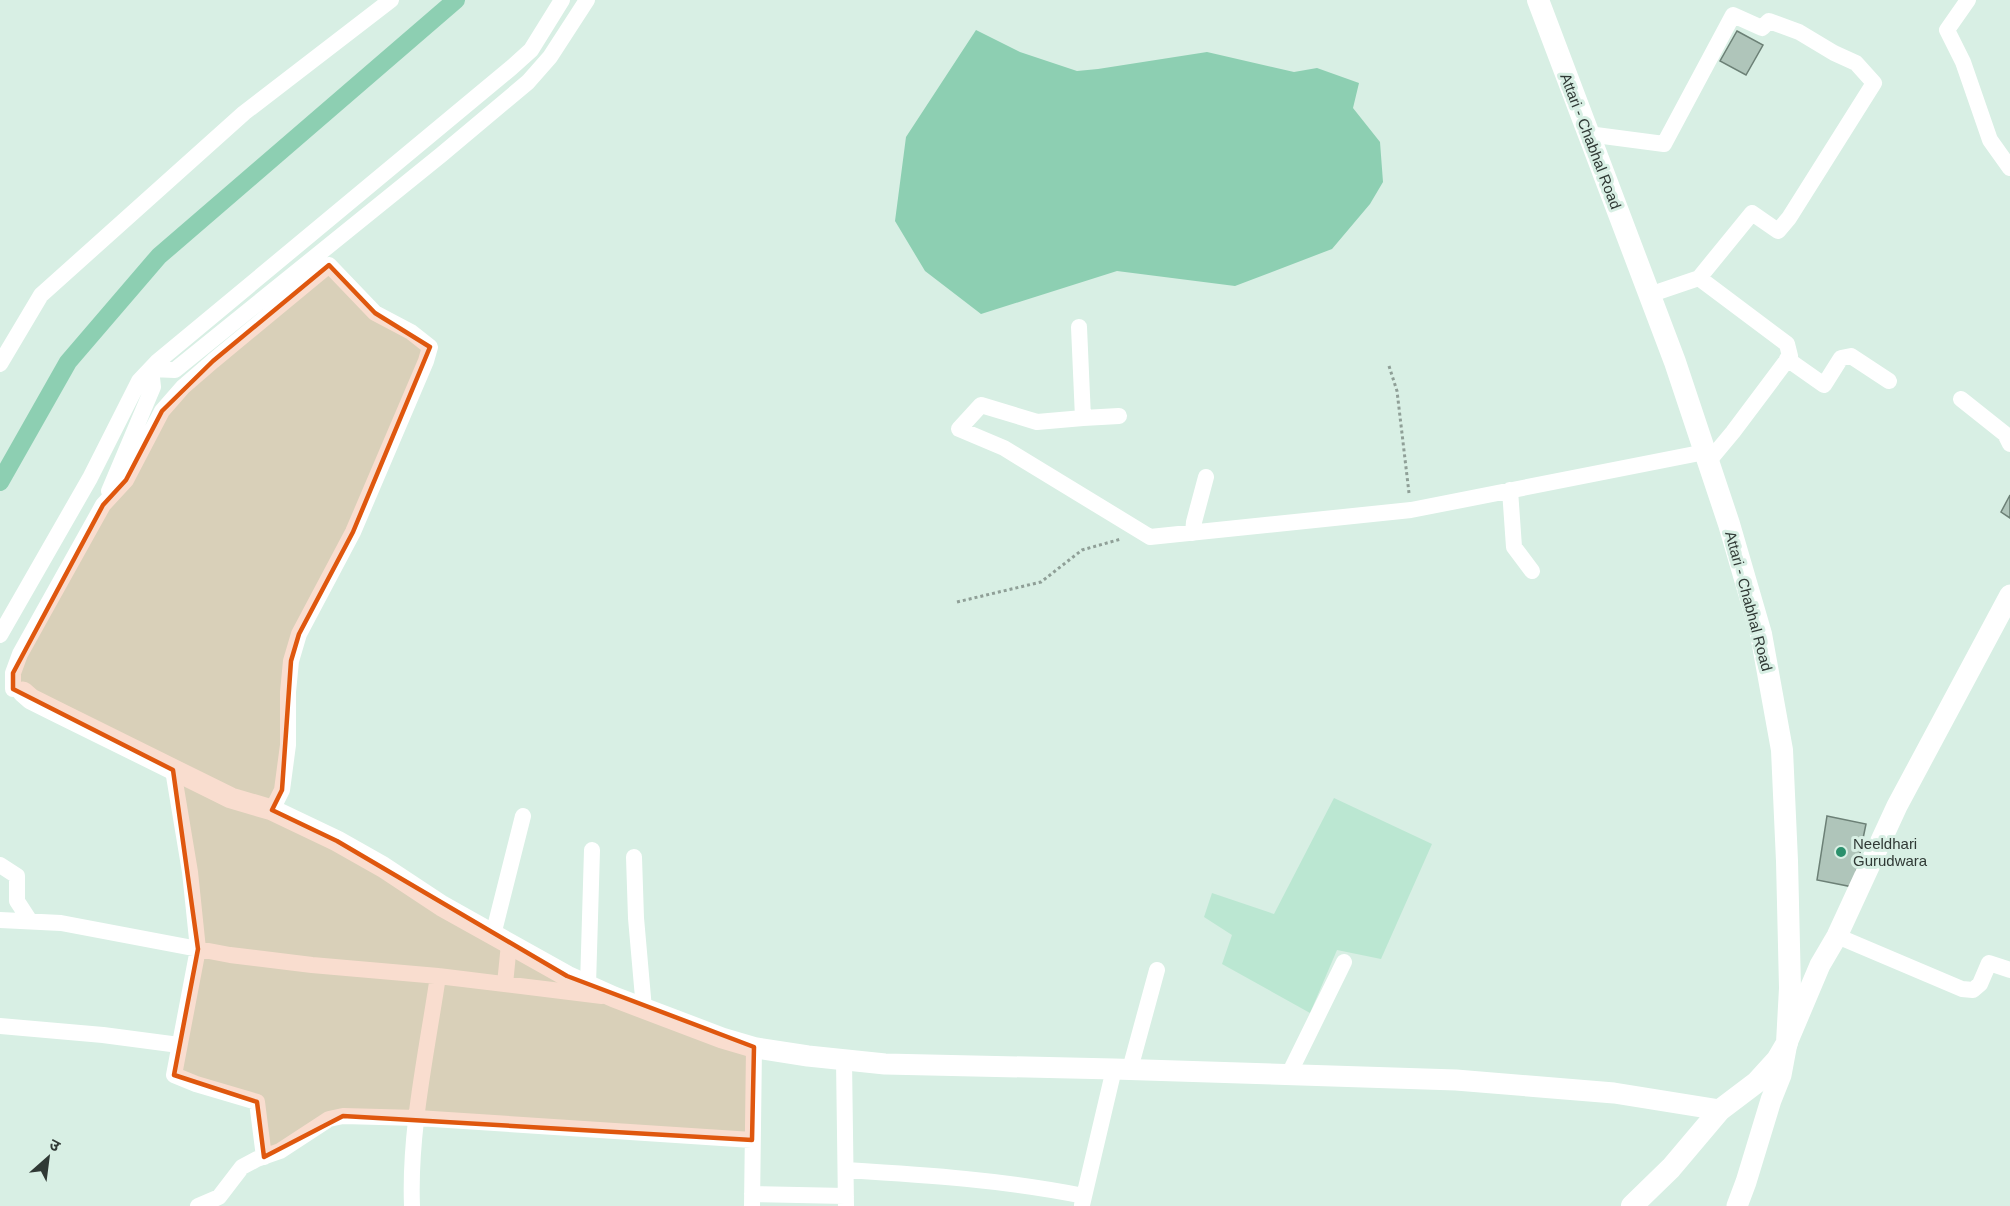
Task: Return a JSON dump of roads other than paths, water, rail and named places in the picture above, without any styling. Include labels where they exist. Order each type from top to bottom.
[{"type":"main road","name":"Attari - Chabhal Road","points":[[1538,0],[1675,362],[1729,524],[1761,634],[1782,750],[1790,987],[1787,1043]]},
{"type":"main road","points":[[1632,1206],[1671,1168],[1720,1110],[1757,1082],[1777,1060],[1787,1043]]},
{"type":"street","points":[[0,363],[41,295],[244,113],[391,0]]},
{"type":"street","points":[[0,635],[90,478],[139,381],[512,68],[531,50],[561,0]]},
{"type":"street","points":[[151,369],[175,370],[450,148],[528,82],[550,57],[587,0]]},
{"type":"street","points":[[1968,0],[1947,30],[1963,62],[1990,140],[2010,168]]},
{"type":"street","points":[[1588,134],[1664,144],[1733,15],[1762,28],[1769,21],[1799,32],[1856,63],[1874,83],[1789,218],[1778,231],[1752,213],[1699,278],[1649,295]]},
{"type":"street","points":[[103,505],[126,480],[162,411],[183,387],[329,265],[375,313],[411,332],[430,347],[353,532],[299,634],[291,661],[288,692],[288,745],[282,789],[272,810]]},
{"type":"street","points":[[1119,416],[1037,422],[981,405],[959,429],[1004,448],[1150,537],[1411,510],[1510,490],[1706,457],[1733,432],[1790,356],[1787,344],[1699,278]]},
{"type":"street","points":[[1079,327],[1083,418]]},
{"type":"street","points":[[1787,359],[1824,385],[1841,358],[1851,356],[1889,381]]},
{"type":"street","points":[[151,369],[153,387],[103,505],[20,654],[13,673],[12,691],[231,798],[272,810],[337,841],[501,940],[588,985],[722,1038],[753,1047],[844,1060],[885,1064],[1456,1080],[1614,1093],[1720,1110]]},
{"type":"street","points":[[1961,399],[2005,434],[2010,444]]},
{"type":"street","points":[[1193,532],[1206,477]]},
{"type":"street","points":[[1510,490],[1514,547],[1532,571]]},
{"type":"street","points":[[1737,1206],[1781,1075],[1787,1043],[1820,965],[1837,936],[1897,806],[2010,595]]},
{"type":"street","points":[[173,770],[197,918],[198,949],[174,1075],[257,1102],[264,1157]]},
{"type":"street","points":[[506,984],[501,940],[523,816]]},
{"type":"street","points":[[588,985],[592,850]]},
{"type":"street","points":[[634,857],[637,930],[644,1008]]},
{"type":"street","points":[[0,866],[17,876],[17,901],[30,921]]},
{"type":"street","points":[[0,920],[61,923],[198,949],[312,965],[438,976],[614,997]]},
{"type":"street","points":[[1837,936],[1962,989],[1973,990],[1980,984],[1989,963],[2010,970]]},
{"type":"street","points":[[1288,1074],[1344,962]]},
{"type":"street","points":[[846,1170],[991,1180],[1033,1186],[1083,1201],[1122,1069],[1157,970]]},
{"type":"street","points":[[412,1206],[411,1177],[417,1118],[438,976]]},
{"type":"street","points":[[0,1026],[102,1035],[179,1045]]},
{"type":"street","points":[[753,1047],[752,1200],[846,1201],[844,1060]]},
{"type":"street","points":[[198,1206],[219,1197],[242,1167],[280,1151],[329,1119],[343,1116],[417,1118],[752,1140]]},
{"type":"waterway","points":[[0,482],[68,362],[159,256],[456,0]]},
{"type":"place","name":"Neeldhari Gurudwara","points":[[1841,852]]}]
